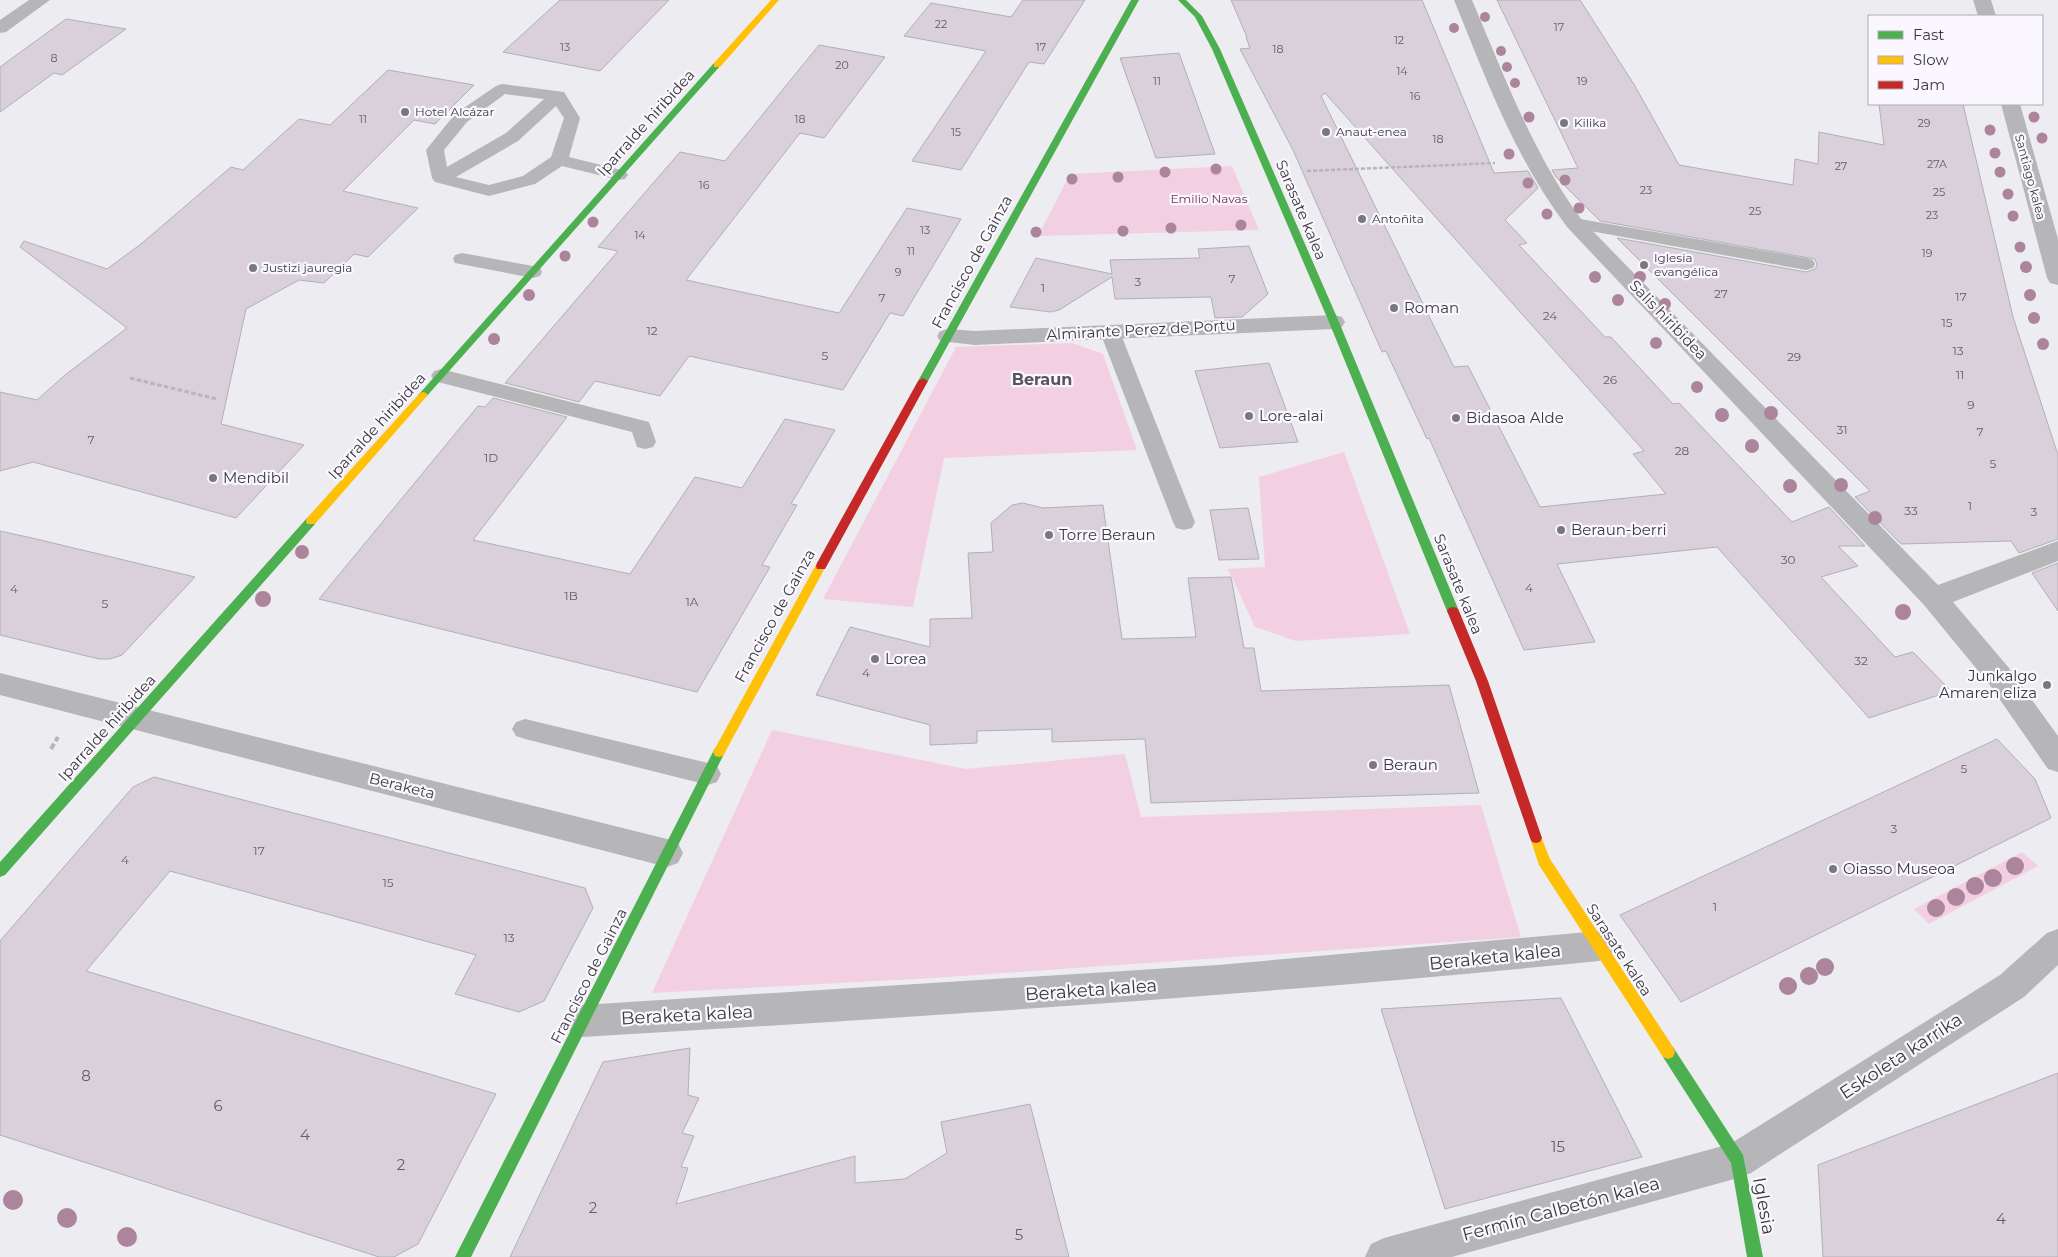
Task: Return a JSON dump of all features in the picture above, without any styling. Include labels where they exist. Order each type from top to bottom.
[{"type":"street","points":[[0,28],[41,0]]},
{"type":"street","name":"Iparralde hiribidea","points":[[0,872],[775,0]]},
{"type":"street","name":"Francisco de Gainza","points":[[463,1257],[745,702],[1135,0]]},
{"type":"street","name":"Sarasate kalea","points":[[1182,0],[1198,16],[1216,49],[1334,322],[1482,681],[1544,861],[1738,1160]]},
{"type":"street","name":"Salis hiribidea","points":[[1463,0],[1530,154],[1558,203],[1574,223],[1934,598]]},
{"type":"street","points":[[1982,0],[1987,15]]},
{"type":"street","name":"Santiago kalea","points":[[2010,105],[2058,278]]},
{"type":"street","name":"Almirante Perez de Portu","points":[[948,336],[975,338],[1334,322]]},
{"type":"street","points":[[2058,551],[1934,598],[1976,644],[2041,733],[2058,760]]},
{"type":"street","name":"Beraketa","points":[[0,684],[668,854]]},
{"type":"street","name":"Eskoleta karrika","points":[[1738,1160],[2012,986],[2058,944]]},
{"type":"street","name":"Beraketa kalea","points":[[582,1021],[1021,995],[1412,966],[1599,946]]},
{"type":"street","name":"Fermín Calbetón kalea","points":[[1384,1257],[1738,1160]]},
{"type":"street","name":"Iglesia","points":[[1738,1160],[1755,1257]]},
{"type":"lane","points":[[441,178],[436,150],[461,118],[502,89],[558,96]]},
{"type":"lane","points":[[441,178],[490,191],[529,180],[559,160],[572,118],[558,96]]},
{"type":"lane","points":[[441,178],[512,136],[558,96]]},
{"type":"lane","points":[[559,160],[619,176]]},
{"type":"lane","points":[[1574,223],[1806,264]]},
{"type":"lane","points":[[462,259],[533,272]]},
{"type":"lane","points":[[1110,332],[1184,522]]},
{"type":"lane","points":[[441,376],[642,427],[645,442]]},
{"type":"lane","points":[[526,729],[708,774]]},
{"type":"path","points":[[1307,171],[1457,164]]},
{"type":"path","points":[[130,378],[218,399]]},
{"type":"green space","name":"Emilio Navas","points":[[1232,166],[1259,230],[1038,236],[1070,174]]},
{"type":"green space","points":[[1072,343],[1103,354],[1137,450],[944,458],[913,607],[823,599],[956,347]]},
{"type":"green space","points":[[1344,452],[1410,634],[1296,641],[1255,627],[1228,569],[1265,567],[1259,477]]},
{"type":"green space","points":[[772,730],[966,769],[1125,754],[1141,817],[1481,805],[1521,937],[933,978],[652,993]]},
{"type":"green space","points":[[2022,852],[2038,866],[1929,924],[1914,909]]},
{"type":"building","points":[[560,0],[669,0],[600,71],[503,52]]},
{"type":"building","points":[[1023,0],[1085,0],[1044,64],[1029,62],[961,170],[912,161],[986,51],[904,36],[931,3],[1011,17]]},
{"type":"building","points":[[1231,0],[1422,0],[1494,173],[1528,171],[1538,188],[1505,220],[1527,243],[1519,245],[1605,337],[1611,337],[1673,404],[1679,403],[1792,522],[1829,507],[1865,546],[1838,546],[1858,566],[1821,577],[1895,657],[1913,652],[1951,691],[1869,718],[1717,547],[1557,564],[1595,642],[1524,650],[1429,438],[1427,439],[1386,351],[1382,352],[1293,150],[1240,49],[1250,48]],"holes":[[[1325,93],[1644,451],[1633,454],[1666,494],[1540,507],[1468,366],[1454,367],[1321,96]]]},
{"type":"building","points":[[1497,0],[1580,0],[1635,86],[1679,165],[1793,185],[1795,159],[1818,164],[1819,132],[1884,145],[1879,105],[1963,105],[2013,317],[2058,455],[2058,539],[2019,553],[2011,541],[1901,544],[1855,497],[1870,491],[1617,238],[1806,272],[1815,269],[1817,265],[1815,259],[1600,221],[1556,177],[1552,170],[1578,168]]},
{"type":"building","points":[[66,19],[126,29],[62,75],[54,73],[0,112],[0,67]]},
{"type":"building","points":[[819,45],[885,57],[824,138],[800,133],[686,280],[839,313],[907,208],[961,219],[903,316],[890,313],[843,390],[689,356],[660,396],[595,381],[579,402],[505,383],[618,251],[598,247],[680,152],[725,161]]},
{"type":"building","points":[[1179,53],[1215,154],[1156,158],[1120,58]]},
{"type":"building","points":[[388,70],[474,85],[435,124],[414,120],[343,191],[418,208],[368,257],[354,254],[324,283],[299,280],[246,309],[221,424],[304,445],[236,518],[33,462],[0,471],[0,392],[37,400],[65,375],[127,328],[20,247],[24,241],[107,269],[141,244],[231,167],[243,170],[299,119],[330,125]]},
{"type":"building","points":[[1249,246],[1268,294],[1242,317],[1215,318],[1211,297],[1115,299],[1112,277],[1059,310],[1051,312],[1010,307],[1036,258],[1112,274],[1110,260],[1200,258],[1198,249]]},
{"type":"building","name":"Lore-alai","points":[[1269,363],[1298,442],[1220,448],[1195,371]]},
{"type":"building","points":[[493,398],[567,417],[473,540],[630,574],[695,477],[742,488],[785,419],[835,430],[791,504],[797,505],[762,565],[770,567],[697,692],[319,599],[478,406],[485,407]]},
{"type":"building","points":[[1023,503],[1043,508],[1103,505],[1122,639],[1196,637],[1188,578],[1231,577],[1244,648],[1254,648],[1261,691],[1449,685],[1479,793],[1151,803],[1145,739],[1052,742],[1052,729],[977,731],[977,743],[930,745],[930,725],[816,695],[850,627],[930,647],[930,619],[972,618],[968,553],[993,552],[991,523],[1012,505]]},
{"type":"building","points":[[1248,508],[1259,559],[1219,560],[1210,510]]},
{"type":"building","points":[[0,531],[195,577],[122,655],[110,659],[99,659],[0,635]]},
{"type":"building","points":[[2058,563],[2058,611],[2032,573]]},
{"type":"building","name":"Oiasso Museoa","points":[[1997,739],[2035,779],[2051,818],[1681,1002],[1620,915]]},
{"type":"building","points":[[154,777],[585,888],[593,908],[544,1001],[519,1012],[455,994],[476,955],[170,871],[86,971],[496,1094],[418,1244],[394,1257],[379,1257],[0,1135],[0,941],[133,787]]},
{"type":"building","points":[[1561,998],[1642,1157],[1445,1209],[1381,1009]]},
{"type":"building","points":[[690,1048],[688,1095],[699,1098],[682,1133],[694,1136],[681,1167],[688,1168],[676,1204],[855,1156],[855,1183],[905,1179],[947,1153],[941,1122],[1030,1104],[1069,1257],[510,1257],[603,1062]]},
{"type":"building","points":[[2058,1073],[2058,1257],[1823,1257],[1818,1165]]},
{"type":"traffic: fast","points":[[923,381],[1135,0]]},
{"type":"traffic: fast","points":[[1182,0],[1198,16],[1216,49],[1334,322],[1453,611]]},
{"type":"traffic: fast","points":[[423,395],[717,65]]},
{"type":"traffic: fast","points":[[0,871],[311,521]]},
{"type":"traffic: fast","points":[[463,1257],[719,752]]},
{"type":"traffic: fast","points":[[1668,1052],[1738,1160],[1755,1257]]},
{"type":"traffic: slow","points":[[717,65],[775,0]]},
{"type":"traffic: slow","points":[[311,521],[423,395]]},
{"type":"traffic: slow","points":[[719,752],[821,566]]},
{"type":"traffic: slow","points":[[1536,838],[1544,861],[1668,1052]]},
{"type":"traffic: jam","points":[[821,566],[923,381]]},
{"type":"traffic: jam","points":[[1453,611],[1482,681],[1536,838]]},
{"type":"place","name":"Hotel Alcázar","points":[[405,112]]},
{"type":"place","name":"Kilika","points":[[1564,123]]},
{"type":"place","name":"Anaut-enea","points":[[1326,132]]},
{"type":"place","name":"Antoñita","points":[[1362,219]]},
{"type":"place","name":"Iglesia evangélica","points":[[1644,265]]},
{"type":"place","name":"Justizi jauregia","points":[[253,268]]},
{"type":"place","name":"Roman","points":[[1394,308]]},
{"type":"place","name":"Lore-alai","points":[[1249,416]]},
{"type":"place","name":"Bidasoa Alde","points":[[1456,418]]},
{"type":"place","name":"Mendibil","points":[[213,478]]},
{"type":"place","name":"Beraun-berri","points":[[1561,530]]},
{"type":"place","name":"Torre Beraun","points":[[1049,535]]},
{"type":"place","name":"Lorea","points":[[875,659]]},
{"type":"place","name":"Junkalgo Amaren eliza","points":[[2047,685]]},
{"type":"place","name":"Beraun","points":[[1373,765]]},
{"type":"place","name":"Oiasso Museoa","points":[[1833,869]]},
{"type":"district","name":"Beraun","points":[[1042,379]]}]
